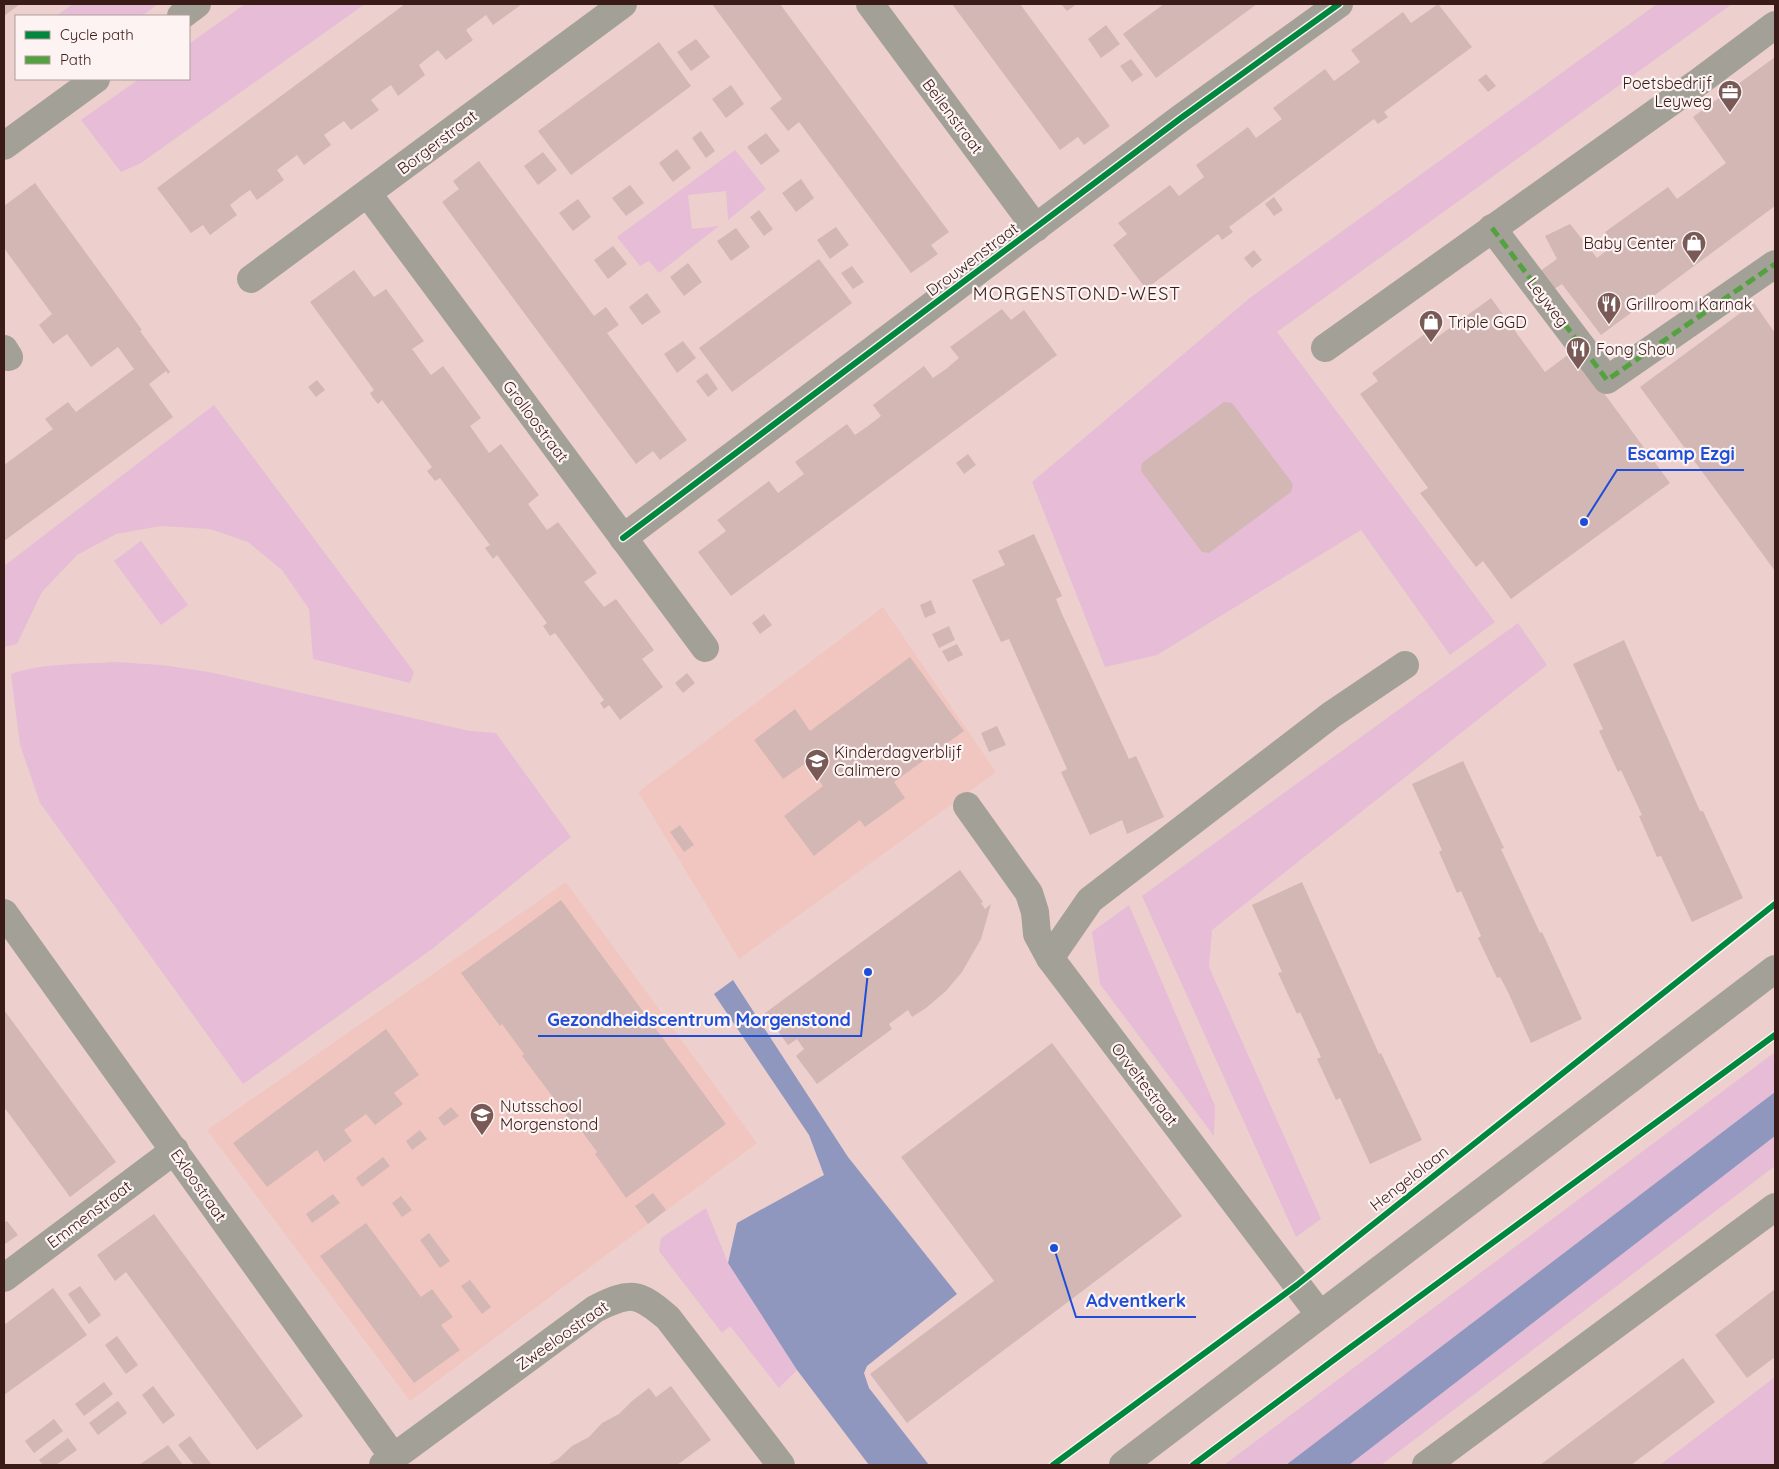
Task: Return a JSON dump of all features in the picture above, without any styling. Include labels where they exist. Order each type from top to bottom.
[{"type":"street","points":[[181,15],[197,4]]},
{"type":"street","name":"Borgerstraat","points":[[251,279],[623,4]]},
{"type":"street","name":"Beilenstraat","points":[[870,4],[1036,228]]},
{"type":"street","name":"Drouwenstraat","points":[[623,538],[1181,118],[1339,4]]},
{"type":"street","points":[[1325,348],[1696,84],[1775,25]]},
{"type":"street","points":[[4,146],[95,80]]},
{"type":"street","name":"Grolloostraat","points":[[368,194],[705,648]]},
{"type":"street","name":"Leyweg","points":[[1492,228],[1607,380],[1775,264]]},
{"type":"street","points":[[1050,958],[1090,900],[1331,715],[1405,665]]},
{"type":"street","name":"Orveltestraat","points":[[967,806],[1029,893],[1036,912],[1037,934],[1050,958],[1320,1315]]},
{"type":"street","name":"Exloostraat","points":[[4,913],[175,1150],[388,1462]]},
{"type":"street","points":[[1123,1465],[1775,968]]},
{"type":"street","name":"Emmenstraat","points":[[4,1278],[175,1150]]},
{"type":"street","points":[[1426,1465],[1775,1207]]},
{"type":"street","name":"Zweeloostraat","points":[[388,1462],[595,1309],[615,1299],[634,1296],[650,1302],[668,1318],[781,1465]]},
{"type":"shaded area","points":[[73,4],[158,4],[143,15],[57,15]]},
{"type":"shaded area","points":[[245,4],[365,4],[141,163],[121,172],[81,120],[138,80],[190,80],[190,43]]},
{"type":"shaded area","points":[[1657,4],[1732,4],[1277,332],[1495,622],[1450,655],[1361,530],[1157,655],[1105,667],[1032,482],[1251,297]]},
{"type":"shaded area","points":[[735,150],[766,189],[728,220],[726,191],[688,195],[692,229],[719,226],[659,273],[649,261],[640,266],[617,237]]},
{"type":"shaded area","points":[[214,405],[414,672],[410,683],[313,659],[309,609],[282,570],[248,542],[210,529],[161,526],[116,534],[77,555],[42,592],[17,644],[4,647],[4,566]]},
{"type":"shaded area","points":[[141,541],[188,605],[161,625],[114,561]]},
{"type":"shaded area","name":"Kinderdagverblijf Calimero","points":[[883,607],[996,772],[739,959],[638,792]]},
{"type":"shaded area","points":[[1518,623],[1547,665],[1212,930],[1209,967],[1321,1219],[1296,1237],[1142,896]]},
{"type":"shaded area","points":[[115,662],[162,665],[209,672],[470,731],[496,733],[571,837],[432,949],[243,1084],[40,803],[20,745],[11,674],[48,666]]},
{"type":"shaded area","name":"Nutsschool Morgenstond","points":[[566,882],[757,1143],[410,1401],[207,1130]]},
{"type":"shaded area","points":[[1129,905],[1215,1106],[1214,1136],[1100,984],[1092,932]]},
{"type":"shaded area","points":[[1775,1052],[1775,1092],[1286,1465],[1224,1465]]},
{"type":"shaded area","points":[[1775,1136],[1775,1166],[1381,1465],[1349,1465]]},
{"type":"shaded area","points":[[706,1208],[728,1263],[797,1370],[779,1388],[730,1326],[722,1333],[659,1251],[661,1238]]},
{"type":"shaded area","points":[[1775,1377],[1775,1465],[1660,1465]]},
{"type":"water","points":[[733,980],[848,1157],[957,1294],[867,1366],[864,1373],[869,1388],[929,1465],[869,1465],[797,1370],[728,1263],[737,1223],[824,1175],[809,1135],[714,994]]},
{"type":"water","points":[[1775,1092],[1775,1136],[1349,1465],[1286,1465]]},
{"type":"building","points":[[4,4],[20,4],[4,16]]},
{"type":"building","points":[[405,4],[522,4],[493,25],[486,15],[466,30],[473,40],[446,60],[438,50],[419,65],[425,75],[398,96],[391,85],[381,92],[371,100],[379,110],[351,130],[344,121],[324,135],[331,145],[304,165],[297,155],[277,170],[284,180],[257,200],[250,190],[240,197],[230,205],[237,215],[210,235],[203,225],[191,233],[157,188]]},
{"type":"building","points":[[712,4],[780,4],[949,232],[931,245],[938,254],[911,273],[799,122],[788,131],[770,108],[782,99]]},
{"type":"building","points":[[952,4],[1020,4],[1110,126],[1084,145],[1078,137],[1060,150]]},
{"type":"building","points":[[1061,4],[1077,4],[1067,11]]},
{"type":"building","points":[[1164,4],[1257,4],[1156,78],[1123,34]]},
{"type":"building","points":[[1438,4],[1472,47],[1384,112],[1388,117],[1378,124],[1374,119],[1229,227],[1233,232],[1222,240],[1218,234],[1146,289],[1113,245],[1127,234],[1118,223],[1170,185],[1179,196],[1204,177],[1196,165],[1248,127],[1256,138],[1282,119],[1273,108],[1325,69],[1334,81],[1360,62],[1351,50],[1403,12],[1411,23]]},
{"type":"building","points":[[1106,25],[1120,44],[1101,58],[1088,39]]},
{"type":"building","points":[[696,39],[710,57],[691,71],[677,52]]},
{"type":"building","points":[[659,42],[691,86],[571,175],[538,131]]},
{"type":"building","points":[[1775,57],[1775,206],[1601,335],[1562,284],[1554,289],[1536,274],[1557,259],[1545,236],[1570,224],[1597,258],[1614,245],[1605,232],[1668,187],[1677,199],[1726,163],[1693,117]]},
{"type":"building","points":[[1131,59],[1143,75],[1132,82],[1120,66]]},
{"type":"building","points":[[1486,74],[1496,86],[1488,92],[1478,80]]},
{"type":"building","points":[[731,85],[744,104],[726,118],[712,99]]},
{"type":"building","points":[[701,131],[715,151],[706,158],[692,138]]},
{"type":"building","points":[[766,133],[780,151],[761,165],[747,147]]},
{"type":"building","points":[[677,149],[691,168],[673,182],[659,163]]},
{"type":"building","points":[[543,152],[557,170],[538,185],[524,166]]},
{"type":"building","points":[[479,161],[594,316],[606,307],[619,325],[607,333],[687,440],[660,460],[653,451],[636,464],[442,202],[459,189],[453,181]]},
{"type":"building","points":[[801,179],[814,198],[796,212],[782,193]]},
{"type":"building","points":[[35,183],[142,330],[140,331],[170,372],[168,374],[166,371],[149,384],[173,417],[4,541],[4,465],[53,429],[45,419],[68,402],[76,412],[134,369],[118,347],[91,367],[67,334],[53,344],[39,325],[52,314],[4,248],[4,206]]},
{"type":"building","points":[[630,185],[644,203],[626,216],[612,198]]},
{"type":"building","points":[[1274,197],[1283,210],[1274,216],[1265,204]]},
{"type":"building","points":[[578,199],[591,217],[573,231],[559,213]]},
{"type":"building","points":[[759,210],[773,229],[764,236],[750,217]]},
{"type":"building","points":[[836,227],[849,245],[830,259],[817,240]]},
{"type":"building","points":[[736,228],[750,247],[731,261],[717,241]]},
{"type":"building","points":[[613,246],[627,264],[608,279],[594,260]]},
{"type":"building","points":[[1254,250],[1262,260],[1252,268],[1244,258]]},
{"type":"building","points":[[819,259],[852,303],[732,392],[699,348]]},
{"type":"building","points":[[688,263],[702,282],[684,296],[670,277]]},
{"type":"building","points":[[852,266],[864,282],[853,289],[841,273]]},
{"type":"building","points":[[354,270],[374,297],[386,289],[424,341],[412,349],[431,375],[443,366],[481,418],[470,426],[489,453],[501,444],[539,495],[528,504],[547,530],[558,522],[597,573],[584,582],[604,607],[616,599],[654,650],[642,659],[663,687],[620,720],[609,705],[604,709],[600,703],[604,700],[555,633],[550,636],[543,626],[547,623],[497,555],[493,559],[485,548],[490,545],[440,478],[435,481],[427,471],[432,467],[382,400],[378,404],[373,398],[370,393],[374,390],[310,302]]},
{"type":"building","points":[[647,293],[661,312],[642,325],[629,307]]},
{"type":"building","points":[[1491,298],[1545,372],[1573,351],[1670,483],[1511,599],[1483,561],[1476,567],[1420,493],[1428,488],[1360,394],[1378,381],[1372,373],[1430,330],[1436,338]]},
{"type":"building","points":[[1754,303],[1775,333],[1775,571],[1640,387]]},
{"type":"building","points":[[1002,309],[1011,320],[1024,310],[1057,355],[731,596],[698,552],[726,531],[717,520],[769,481],[778,493],[804,474],[795,462],[847,424],[855,435],[868,426],[881,416],[873,405],[924,366],[933,378],[946,369],[959,358],[950,347]]},
{"type":"building","points":[[683,341],[696,358],[677,373],[664,354]]},
{"type":"building","points":[[707,373],[718,389],[708,397],[696,381]]},
{"type":"building","points":[[317,380],[325,390],[316,397],[308,387]]},
{"type":"building","points":[[1224,402],[1232,403],[1293,484],[1291,492],[1209,553],[1202,552],[1141,471],[1142,463]]},
{"type":"building","points":[[968,454],[976,465],[964,474],[956,463]]},
{"type":"building","points":[[1034,534],[1062,596],[1056,599],[1062,614],[1129,759],[1136,756],[1164,817],[1127,834],[1122,820],[1090,835],[1061,772],[1067,769],[1009,639],[1001,642],[972,580],[1005,565],[998,551]]},
{"type":"building","points":[[931,600],[936,613],[925,618],[920,605]]},
{"type":"building","points":[[764,614],[772,625],[760,634],[752,623]]},
{"type":"building","points":[[949,626],[955,640],[939,648],[932,634]]},
{"type":"building","points":[[1624,640],[1700,811],[1703,811],[1743,898],[1692,922],[1661,856],[1657,857],[1639,816],[1642,815],[1621,770],[1618,772],[1599,731],[1603,729],[1573,664]]},
{"type":"building","points":[[957,644],[963,655],[948,662],[942,651]]},
{"type":"building","points":[[910,657],[964,731],[894,782],[905,798],[865,827],[860,820],[814,856],[784,816],[823,786],[806,763],[783,779],[754,740],[795,709],[810,731]]},
{"type":"building","points":[[687,673],[695,683],[683,693],[675,683]]},
{"type":"building","points":[[997,726],[1006,745],[989,752],[981,733]]},
{"type":"building","points":[[1463,761],[1504,848],[1501,849],[1582,1019],[1531,1043],[1508,992],[1500,977],[1497,978],[1478,938],[1481,936],[1461,891],[1457,893],[1439,852],[1442,850],[1412,784]]},
{"type":"building","points":[[680,825],[694,845],[684,852],[670,832]]},
{"type":"building","points":[[960,870],[983,902],[981,903],[985,909],[991,904],[981,939],[962,972],[946,991],[926,1008],[912,1017],[908,1010],[889,1024],[892,1029],[817,1084],[796,1056],[804,1049],[797,1039],[788,1045],[765,1013]]},
{"type":"building","points":[[1302,882],[1379,1054],[1381,1053],[1422,1140],[1370,1164],[1340,1098],[1336,1100],[1317,1059],[1321,1057],[1300,1012],[1297,1014],[1278,973],[1282,972],[1252,905]]},
{"type":"building","points":[[561,900],[726,1124],[626,1198],[595,1154],[597,1152],[575,1122],[573,1124],[522,1056],[524,1054],[502,1024],[500,1026],[461,973]]},
{"type":"building","points":[[4,1010],[116,1162],[70,1197],[4,1107]]},
{"type":"building","points":[[386,1029],[419,1075],[394,1093],[403,1104],[375,1125],[366,1114],[344,1130],[352,1141],[324,1162],[317,1150],[267,1187],[233,1143]]},
{"type":"building","points":[[1052,1043],[1182,1216],[907,1423],[870,1374],[994,1281],[901,1157]]},
{"type":"building","points":[[451,1107],[459,1116],[444,1126],[438,1118]]},
{"type":"building","points":[[420,1130],[427,1139],[412,1150],[406,1141]]},
{"type":"building","points":[[383,1157],[390,1166],[362,1187],[356,1178]]},
{"type":"building","points":[[653,1193],[666,1210],[648,1224],[635,1206]]},
{"type":"building","points":[[333,1194],[340,1203],[312,1223],[306,1214]]},
{"type":"building","points":[[401,1196],[412,1210],[402,1217],[392,1203]]},
{"type":"building","points":[[154,1214],[303,1416],[257,1450],[126,1272],[115,1281],[97,1255]]},
{"type":"building","points":[[7,1221],[18,1235],[5,1244],[4,1223]]},
{"type":"building","points":[[366,1223],[421,1297],[432,1289],[453,1317],[441,1325],[460,1350],[414,1383],[320,1256]]},
{"type":"building","points":[[429,1233],[450,1261],[440,1268],[420,1240]]},
{"type":"building","points":[[470,1280],[491,1307],[482,1314],[461,1286]]},
{"type":"building","points":[[80,1286],[101,1315],[89,1324],[68,1294]]},
{"type":"building","points":[[53,1288],[87,1335],[4,1395],[4,1325]]},
{"type":"building","points":[[1775,1289],[1775,1357],[1747,1378],[1715,1335]]},
{"type":"building","points":[[117,1336],[138,1365],[126,1374],[105,1345]]},
{"type":"building","points":[[1683,1358],[1715,1402],[1631,1465],[1540,1465]]},
{"type":"building","points":[[104,1382],[113,1394],[84,1416],[75,1404]]},
{"type":"building","points":[[153,1386],[175,1415],[163,1424],[142,1395]]},
{"type":"building","points":[[671,1386],[711,1440],[677,1465],[547,1465],[558,1459],[572,1446],[589,1437],[602,1423],[619,1414],[649,1388],[656,1397]]},
{"type":"building","points":[[118,1401],[127,1413],[98,1435],[89,1423]]},
{"type":"building","points":[[54,1419],[63,1431],[34,1453],[25,1441]]},
{"type":"building","points":[[190,1436],[212,1465],[194,1465],[178,1445]]},
{"type":"building","points":[[68,1438],[77,1450],[56,1465],[43,1465],[39,1460]]},
{"type":"building","points":[[168,1445],[183,1465],[139,1465],[142,1463]]},
{"type":"marked path","points":[[1492,228],[1607,380],[1775,264]]},
{"type":"cycle path","points":[[623,538],[1181,118],[1339,4]]},
{"type":"cycle path","name":"Hengelolaan","points":[[1053,1465],[1297,1285],[1775,904]]},
{"type":"cycle path","points":[[1193,1465],[1775,1035]]},
{"type":"place","name":"Poetsbedrijf Leyweg","points":[[1730,113]]},
{"type":"place","name":"Baby Center","points":[[1694,264]]},
{"type":"place","name":"Grillroom Karnak","points":[[1609,325]]},
{"type":"place","name":"Triple GGD","points":[[1431,343]]},
{"type":"place","name":"Fong Shou","points":[[1578,370]]},
{"type":"place","name":"Escamp Ezgi","points":[[1584,522]]},
{"type":"place","name":"Kinderdagverblijf Calimero","points":[[817,782]]},
{"type":"place","name":"Gezondheidscentrum Morgenstond","points":[[868,972]]},
{"type":"place","name":"Nutsschool Morgenstond","points":[[482,1136]]},
{"type":"place","name":"Adventkerk","points":[[1054,1248]]},
{"type":"district","name":"MORGENSTOND-WEST","points":[[1077,294]]}]
